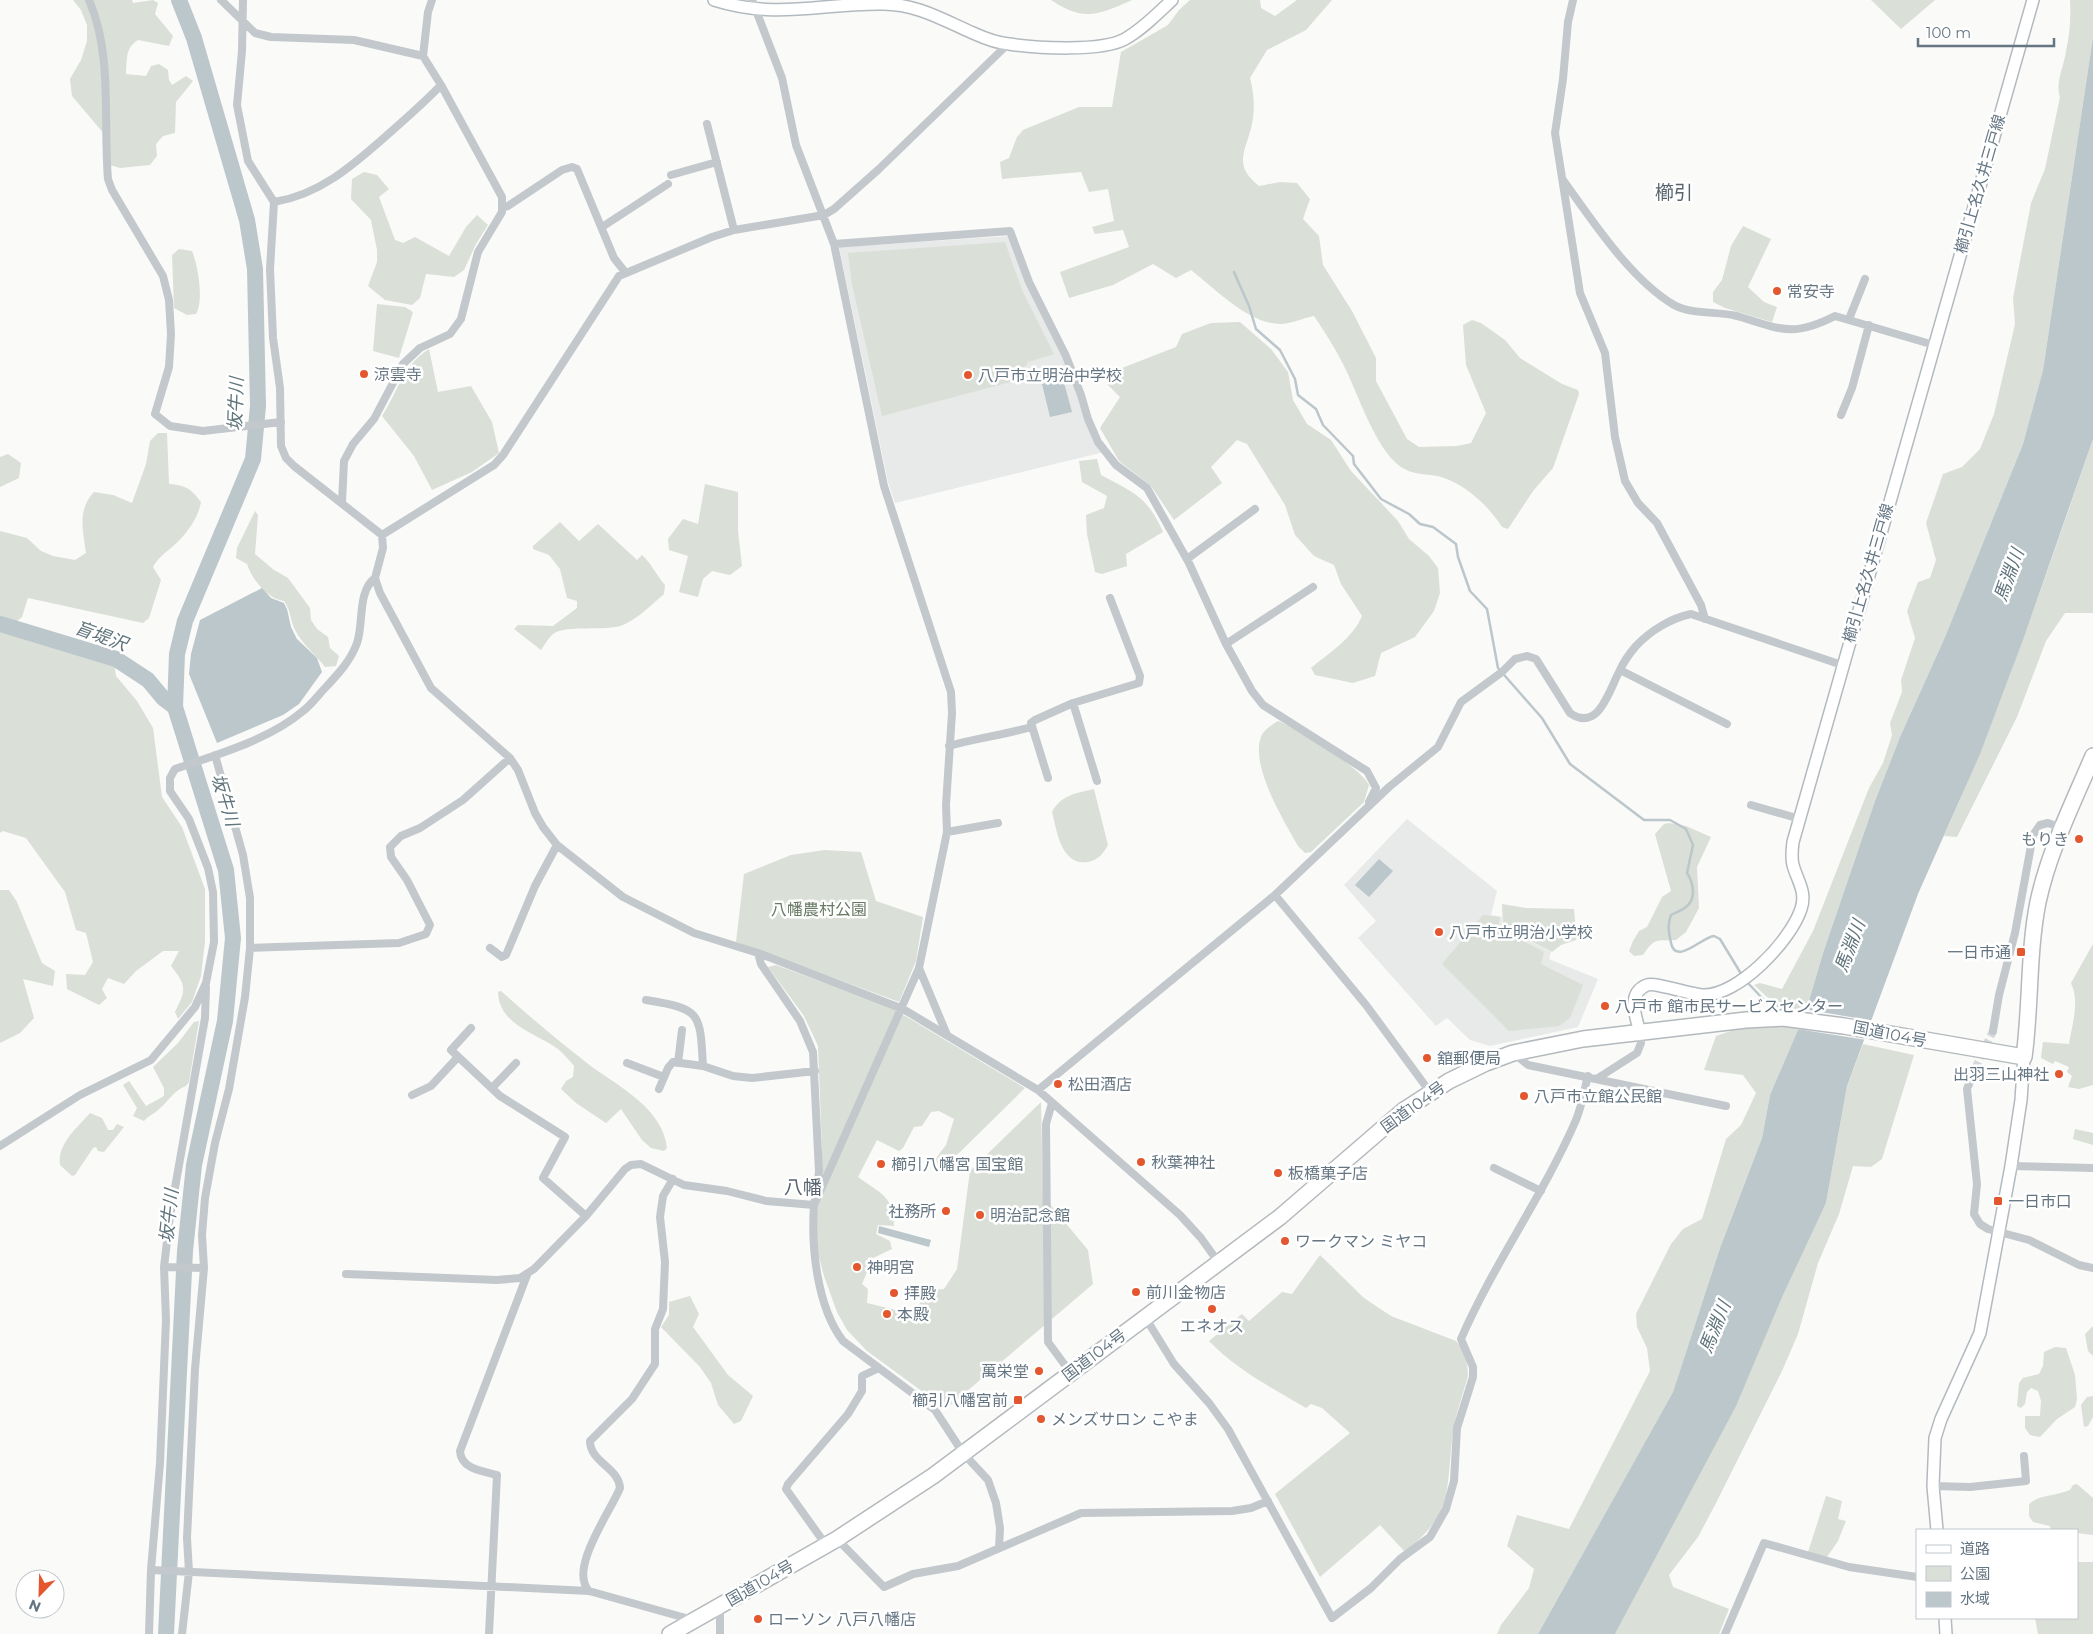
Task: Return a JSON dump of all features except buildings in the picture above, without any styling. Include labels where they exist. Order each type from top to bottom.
[{"type":"highway","points":[[2024,1057],[2030,1018],[2033,934],[2038,903],[2062,828],[2093,756]]},
{"type":"highway","name":"国道104号","points":[[670,1634],[831,1542],[925,1482],[1280,1217],[1392,1120],[1430,1092],[1471,1070],[1513,1053],[1558,1043],[1746,1020],[1804,1020],[2024,1057]]},
{"type":"main road","points":[[714,0],[810,10],[884,4],[911,7],[934,14],[972,32],[1008,44],[1035,47],[1109,45],[1125,39],[1172,0]]},
{"type":"main road","name":"櫛引上名久井三戸線","points":[[1640,1032],[1634,1007],[1639,990],[1648,985],[1705,995],[1722,991],[1738,984],[1756,968],[1786,935],[1801,910],[1804,900],[1792,856],[1800,818],[1842,665],[2033,0]]},
{"type":"main road","points":[[1937,1529],[1933,1486],[1935,1438],[1944,1412],[1980,1333],[2011,1166],[2021,1100],[2024,1057]]},
{"type":"main road","points":[[1945,1619],[1946,1634]]},
{"type":"street","points":[[89,0],[100,35],[105,94],[108,179],[112,190],[163,276],[169,300],[171,334],[169,366],[155,414],[170,426],[203,431],[281,422]]},
{"type":"street","points":[[221,0],[255,33],[271,37],[362,42],[423,56]]},
{"type":"street","points":[[242,0],[240,19],[242,51],[236,105],[244,149],[254,171],[274,202],[270,269],[273,338],[280,388],[281,446],[286,458],[382,535],[383,548],[375,578],[380,592],[431,688],[510,758],[518,770],[535,813],[558,845],[609,887],[639,907],[694,933],[758,954],[903,1008],[1038,1090],[1180,1215],[1202,1238],[1219,1263]]},
{"type":"street","points":[[342,502],[342,468],[347,453],[374,418],[408,357],[450,334],[455,328],[464,312],[476,258],[499,221],[504,206],[502,197],[441,85],[423,56],[428,12],[432,0]]},
{"type":"street","points":[[1573,0],[1568,22],[1563,79],[1554,133],[1580,293],[1605,353],[1615,437],[1625,481],[1638,503],[1657,523],[1701,605],[1705,619]]},
{"type":"street","points":[[755,5],[782,78],[796,145],[834,244],[884,486],[951,692],[952,713],[949,746],[947,832],[919,968],[903,1008],[814,1205]]},
{"type":"street","points":[[382,535],[494,464],[504,455],[614,281],[626,272],[712,237],[734,230],[824,215],[834,209],[879,169],[1008,44]]},
{"type":"street","points":[[274,202],[316,188],[348,170],[441,85]]},
{"type":"street","points":[[707,124],[734,230]]},
{"type":"street","points":[[671,174],[717,162]]},
{"type":"street","points":[[504,206],[508,206],[562,170],[572,167],[580,174],[614,258],[626,272]]},
{"type":"street","points":[[1562,178],[1617,254],[1674,305],[1689,310],[1735,316],[1776,329],[1800,330],[1818,325],[1835,316],[1934,345]]},
{"type":"street","points":[[602,227],[668,184]]},
{"type":"street","points":[[834,244],[1010,231],[1029,282],[1066,356],[1098,442],[1116,465],[1147,488],[1187,559],[1226,644],[1252,691],[1263,705],[1367,771],[1376,788],[1367,808]]},
{"type":"street","points":[[1849,319],[1865,279]]},
{"type":"street","points":[[1841,415],[1852,388],[1869,325]]},
{"type":"street","points":[[1187,559],[1255,509]]},
{"type":"street","points":[[149,1634],[151,1570],[160,1463],[170,1216],[205,1018],[206,983],[214,942],[213,892],[208,868],[189,819],[174,798],[169,785],[175,769],[246,743],[303,712],[348,662],[358,640],[365,592],[368,583],[375,578]]},
{"type":"street","points":[[1226,644],[1313,587]]},
{"type":"street","points":[[949,746],[994,734],[1010,734],[1031,727],[1035,720],[1074,703],[1139,683],[1140,676],[1110,598]]},
{"type":"street","points":[[1038,1090],[1275,895],[1367,808],[1438,747],[1462,702],[1502,672],[1515,659],[1527,656],[1536,659],[1570,713],[1577,718],[1586,718],[1600,710],[1620,670],[1636,645],[1675,618],[1692,614],[1842,665]]},
{"type":"street","points":[[1620,670],[1727,724]]},
{"type":"street","points":[[1074,703],[1097,781]]},
{"type":"street","points":[[1031,727],[1048,778]]},
{"type":"street","points":[[182,1634],[189,1572],[187,1538],[205,1198],[215,1143],[229,1090],[245,997],[250,948],[250,898],[243,855],[215,755]]},
{"type":"street","points":[[250,948],[399,943],[426,934],[430,925],[426,914],[392,857],[390,847],[401,836],[420,828],[464,800],[510,758]]},
{"type":"street","points":[[1751,805],[1800,818]]},
{"type":"street","points":[[947,832],[998,823]]},
{"type":"street","points":[[1993,1031],[1999,994],[2015,933],[2033,835],[2040,825],[2048,823],[2062,828]]},
{"type":"street","points":[[490,948],[502,957],[506,955],[535,886],[558,845]]},
{"type":"street","points":[[1275,895],[1366,1005],[1430,1092]]},
{"type":"street","points":[[758,954],[762,964],[800,1020],[813,1052],[820,1172],[814,1205],[813,1242],[825,1304],[843,1341],[935,1410],[963,1453],[988,1480],[996,1503],[1000,1528],[999,1548]]},
{"type":"street","points":[[919,968],[947,1034]]},
{"type":"street","points":[[0,1146],[80,1095],[151,1060],[195,1007],[206,983]]},
{"type":"street","points":[[646,1000],[678,1005],[694,1014],[701,1028],[703,1066]]},
{"type":"street","points":[[471,1028],[451,1050],[492,1088],[565,1137],[543,1178],[586,1216]]},
{"type":"street","points":[[678,1062],[682,1030]]},
{"type":"street","points":[[1598,1078],[1638,1053],[1641,1043],[1640,1032]]},
{"type":"street","points":[[1513,1053],[1528,1065],[1726,1106]]},
{"type":"street","points":[[412,1095],[431,1086],[458,1057]]},
{"type":"street","points":[[659,1089],[670,1064],[678,1062],[703,1066],[733,1076],[752,1078],[815,1071]]},
{"type":"street","points":[[492,1088],[516,1063]]},
{"type":"street","points":[[627,1063],[664,1077]]},
{"type":"street","points":[[1974,1069],[1967,1089],[1977,1184],[1974,1214],[1980,1224],[2029,1240],[2079,1265],[2093,1268]]},
{"type":"street","points":[[1144,1317],[1174,1364],[1209,1403],[1228,1429],[1332,1618],[1371,1588],[1400,1559],[1430,1536],[1446,1509],[1452,1492],[1456,1433],[1473,1377],[1473,1366],[1461,1339],[1487,1282],[1541,1192],[1576,1118],[1588,1076]]},
{"type":"street","points":[[1052,1103],[1046,1124],[1048,1342],[1070,1372]]},
{"type":"street","points":[[489,1634],[497,1475],[468,1466],[460,1457],[460,1451],[527,1275],[586,1216],[625,1169],[632,1165],[649,1166],[684,1185],[727,1191],[766,1201],[814,1205]]},
{"type":"street","points":[[2011,1166],[2093,1168]]},
{"type":"street","points":[[1494,1168],[1541,1192]]},
{"type":"street","points":[[589,1591],[584,1584],[584,1562],[620,1488],[617,1477],[592,1449],[590,1442],[632,1399],[655,1364],[655,1329],[663,1308],[665,1262],[660,1217],[663,1196],[673,1179]]},
{"type":"street","points":[[168,1267],[200,1268]]},
{"type":"street","points":[[346,1274],[497,1280],[527,1275]]},
{"type":"street","points":[[879,1368],[862,1376],[862,1390],[848,1414],[786,1488],[831,1542],[884,1587],[913,1574],[958,1566],[1081,1514],[1232,1511],[1251,1508],[1268,1501]]},
{"type":"street","points":[[1933,1486],[1970,1487],[2026,1481],[2024,1456]]},
{"type":"street","points":[[1725,1634],[1764,1543],[1849,1567],[1916,1577]]},
{"type":"street","points":[[151,1570],[589,1591],[694,1620]]},
{"type":"street","points":[[720,1606],[720,1634]]},
{"type":"shaded area","name":"八戸市立明治中学校","points":[[1010,236],[1104,452],[895,503],[888,482],[839,247]]},
{"type":"shaded area","name":"八戸市立明治小学校","points":[[1407,819],[1497,891],[1491,915],[1502,917],[1502,927],[1551,952],[1549,959],[1598,979],[1578,1027],[1490,1046],[1470,1040],[1447,1018],[1436,1026],[1358,938],[1376,921],[1344,885]]},
{"type":"green space","points":[[73,0],[132,0],[133,3],[153,0],[158,3],[155,14],[173,36],[169,46],[138,40],[129,51],[126,74],[146,76],[151,66],[159,64],[168,70],[169,80],[172,85],[186,76],[193,81],[176,102],[175,133],[163,136],[156,144],[157,156],[150,165],[120,168],[110,165],[110,141],[72,96],[70,79],[81,60],[87,41],[87,25],[81,10]]},
{"type":"green space","points":[[1051,0],[1132,0],[1100,12],[1082,14]]},
{"type":"green space","points":[[1190,0],[1260,0],[1261,8],[1275,16],[1297,0],[1332,0],[1306,30],[1267,50],[1250,78],[1254,112],[1244,150],[1243,164],[1251,178],[1259,186],[1280,182],[1297,183],[1310,199],[1303,219],[1319,236],[1323,265],[1352,311],[1376,358],[1376,381],[1407,439],[1419,447],[1457,446],[1471,443],[1486,413],[1466,365],[1463,325],[1472,320],[1481,323],[1505,340],[1520,358],[1562,384],[1578,390],[1579,394],[1553,468],[1533,491],[1508,529],[1502,527],[1476,497],[1459,485],[1441,477],[1411,472],[1401,467],[1391,458],[1367,419],[1339,356],[1314,316],[1284,324],[1268,322],[1244,312],[1191,270],[1176,278],[1153,264],[1113,285],[1069,298],[1060,272],[1129,247],[1123,230],[1095,234],[1092,227],[1114,221],[1108,189],[1089,192],[1081,172],[1002,179],[1000,162],[1009,158],[1017,137],[1023,130],[1079,107],[1112,107],[1121,52],[1168,25],[1179,10]]},
{"type":"green space","points":[[1871,0],[1935,0],[1901,29]]},
{"type":"green space","points":[[2070,0],[2093,0],[2093,37],[2043,370],[2023,444],[1945,637],[1900,737],[1875,801],[1824,950],[1805,1014],[1767,997],[1754,985],[1760,983],[1782,989],[1813,931],[1869,788],[1883,763],[1892,735],[1890,723],[1902,692],[1901,680],[1915,638],[1907,611],[1918,582],[1930,578],[1936,560],[1926,523],[1943,474],[1962,467],[1980,449],[1994,414],[2015,324],[2013,298],[2031,203],[2045,169],[2060,97],[2059,80],[2068,38]]},
{"type":"green space","points":[[364,172],[377,175],[389,189],[379,197],[395,240],[403,243],[415,237],[449,256],[466,227],[477,215],[488,225],[476,244],[464,270],[454,277],[426,274],[420,298],[412,305],[385,300],[368,286],[377,262],[377,250],[371,220],[351,199],[352,179]]},
{"type":"green space","points":[[1743,226],[1771,239],[1748,287],[1764,302],[1777,307],[1772,322],[1725,308],[1713,302],[1713,292],[1722,280],[1731,246]]},
{"type":"green space","points":[[1005,242],[1022,290],[1054,354],[1028,362],[1018,380],[882,416],[852,284],[848,253]]},
{"type":"green space","points":[[179,249],[192,251],[196,265],[200,300],[196,314],[187,315],[174,308],[172,255]]},
{"type":"green space","points":[[377,304],[405,307],[413,312],[399,358],[373,351]]},
{"type":"green space","points":[[1240,322],[1271,349],[1288,372],[1293,400],[1307,424],[1331,440],[1351,471],[1398,521],[1409,539],[1429,556],[1438,568],[1440,593],[1434,611],[1415,637],[1381,653],[1375,676],[1353,683],[1315,675],[1311,668],[1347,638],[1362,616],[1341,584],[1334,565],[1314,556],[1295,535],[1285,505],[1247,444],[1237,440],[1211,467],[1222,483],[1174,520],[1151,486],[1119,461],[1100,428],[1120,397],[1107,384],[1122,368],[1176,347],[1182,334],[1211,323]]},
{"type":"green space","points":[[429,349],[438,392],[471,386],[492,422],[499,453],[472,472],[432,490],[414,456],[382,416],[407,371]]},
{"type":"green space","points":[[158,433],[167,433],[169,484],[188,488],[201,502],[197,515],[187,532],[153,567],[161,580],[149,618],[143,623],[28,598],[22,617],[16,622],[0,619],[0,531],[27,538],[41,551],[53,556],[75,560],[86,553],[82,521],[85,506],[89,499],[94,492],[113,495],[132,503],[146,464],[150,441]]},
{"type":"green space","points":[[2093,439],[2093,613],[2065,613],[2046,641],[2017,717],[1957,837],[1944,836],[2005,689]]},
{"type":"green space","points":[[8,454],[21,463],[19,478],[0,487],[0,457]]},
{"type":"green space","points":[[1097,459],[1101,475],[1131,491],[1145,503],[1163,532],[1126,554],[1127,566],[1102,574],[1095,572],[1087,534],[1086,515],[1104,508],[1107,496],[1082,482],[1079,461]]},
{"type":"green space","points":[[705,484],[738,492],[738,531],[742,566],[730,575],[712,571],[703,579],[698,597],[679,592],[688,556],[669,550],[668,539],[683,519],[698,524]]},
{"type":"green space","points":[[255,511],[258,515],[255,554],[274,570],[288,578],[310,608],[311,620],[317,629],[328,637],[330,648],[339,656],[336,666],[325,667],[298,635],[284,601],[266,592],[256,582],[247,564],[236,558],[237,548]]},
{"type":"green space","points":[[560,522],[579,541],[598,524],[637,560],[642,555],[645,558],[665,585],[664,594],[640,615],[623,625],[559,631],[551,636],[541,650],[514,629],[518,625],[553,626],[577,608],[577,601],[567,598],[560,569],[549,555],[533,549],[533,546]]},
{"type":"green space","points":[[0,629],[114,663],[116,676],[137,701],[153,728],[162,797],[182,827],[205,889],[205,941],[201,976],[192,1002],[178,1019],[175,1012],[183,993],[183,988],[180,979],[171,966],[179,951],[163,951],[136,971],[124,984],[108,978],[102,989],[107,998],[99,1005],[67,989],[66,974],[85,975],[93,962],[86,933],[76,930],[65,892],[26,838],[3,831],[0,833]]},
{"type":"green space","points":[[1278,721],[1313,740],[1354,768],[1369,785],[1364,802],[1311,852],[1305,853],[1298,846],[1270,793],[1260,763],[1259,749],[1262,734]]},
{"type":"green space","points":[[1094,789],[1108,845],[1095,860],[1079,862],[1072,859],[1062,846],[1052,812],[1064,798]]},
{"type":"green space","points":[[1664,824],[1686,826],[1711,837],[1697,867],[1699,908],[1686,932],[1676,940],[1656,941],[1650,945],[1643,955],[1634,956],[1629,951],[1633,941],[1639,931],[1647,927],[1662,897],[1671,891],[1655,834]]},
{"type":"green space","name":"八幡農村公園","points":[[825,850],[861,852],[876,901],[923,917],[916,961],[899,1002],[736,942],[744,874],[791,855]]},
{"type":"green space","points":[[0,890],[9,890],[17,902],[42,963],[55,971],[53,986],[23,979],[34,1018],[20,1033],[0,1043]]},
{"type":"green space","points":[[1502,904],[1526,908],[1574,909],[1573,935],[1577,937],[1576,940],[1561,945],[1552,952],[1503,927]]},
{"type":"green space","points":[[1483,915],[1500,917],[1498,928],[1544,952],[1541,964],[1583,985],[1570,1018],[1559,1026],[1509,1031],[1442,964]]},
{"type":"green space","points":[[2093,944],[2093,1085],[2079,1089],[2068,1087],[2072,1076],[2067,1072],[2069,1067],[2055,1061],[2053,1064],[2041,1058],[2043,1042],[2069,1044],[2075,1005],[2074,990],[2071,983]]},
{"type":"green space","points":[[776,965],[892,1008],[1025,1088],[959,1153],[934,1171],[931,1165],[946,1145],[954,1119],[939,1111],[931,1112],[922,1126],[914,1127],[903,1148],[899,1151],[877,1140],[858,1177],[888,1201],[894,1226],[878,1225],[876,1234],[890,1241],[892,1249],[873,1258],[862,1284],[868,1289],[867,1303],[912,1314],[927,1293],[944,1289],[957,1269],[970,1171],[1041,1102],[1043,1196],[1088,1250],[1093,1284],[946,1409],[867,1351],[847,1330],[837,1312],[824,1276],[815,1242],[822,1148],[818,1046],[804,1016],[768,967]]},
{"type":"green space","points":[[501,991],[580,1058],[638,1100],[658,1122],[664,1134],[667,1148],[664,1151],[651,1148],[642,1140],[621,1109],[606,1123],[576,1103],[561,1089],[566,1081],[573,1077],[574,1066],[558,1049],[520,1027],[505,1013],[500,1003],[498,992]]},
{"type":"green space","points":[[1777,1015],[1801,1025],[1770,1095],[1762,1138],[1720,1248],[1673,1392],[1538,1634],[1497,1634],[1501,1625],[1529,1588],[1534,1569],[1507,1546],[1517,1515],[1569,1529],[1650,1371],[1647,1348],[1637,1327],[1636,1314],[1671,1244],[1683,1229],[1702,1219],[1726,1139],[1741,1125],[1756,1093],[1743,1075],[1704,1070],[1716,1036]]},
{"type":"green space","points":[[199,1021],[189,1082],[144,1121],[133,1116],[137,1108],[123,1085],[129,1081],[146,1106],[164,1096],[164,1088],[153,1067],[178,1043],[194,1022]]},
{"type":"green space","points":[[1863,1044],[1914,1055],[1882,1159],[1871,1167],[1853,1166],[1839,1214],[1818,1263],[1798,1334],[1782,1371],[1698,1537],[1669,1575],[1673,1587],[1729,1609],[1719,1634],[1615,1634],[1677,1515],[1826,1203],[1847,1086]]},
{"type":"green space","points":[[90,1113],[102,1118],[108,1130],[113,1130],[117,1124],[124,1127],[104,1152],[98,1151],[96,1147],[93,1148],[75,1175],[72,1176],[60,1165],[62,1150],[69,1137]]},
{"type":"green space","points":[[2075,1129],[2093,1133],[2093,1145],[2073,1139]]},
{"type":"green space","points":[[1320,1255],[1364,1298],[1391,1316],[1456,1341],[1465,1357],[1468,1376],[1454,1424],[1447,1490],[1439,1514],[1431,1526],[1405,1552],[1380,1525],[1320,1577],[1275,1494],[1350,1433],[1322,1408],[1311,1404],[1306,1408],[1243,1370],[1209,1341],[1242,1314],[1249,1321],[1282,1292],[1292,1294]]},
{"type":"green space","points":[[690,1296],[699,1314],[693,1327],[728,1375],[753,1396],[741,1421],[734,1424],[718,1405],[711,1383],[700,1367],[661,1327],[669,1315],[669,1302]]},
{"type":"green space","points":[[2093,1326],[2093,1356],[2088,1351],[2085,1334]]},
{"type":"green space","points":[[2055,1347],[2066,1348],[2075,1375],[2077,1399],[2075,1407],[2057,1419],[2040,1437],[2030,1435],[2025,1428],[2025,1416],[2040,1416],[2041,1401],[2038,1391],[2031,1388],[2027,1392],[2025,1404],[2021,1408],[2017,1406],[2019,1383],[2023,1378],[2039,1374],[2043,1366],[2044,1352]]},
{"type":"green space","points":[[2093,1396],[2093,1417],[2088,1426],[2084,1427],[2081,1405],[2087,1397]]},
{"type":"green space","points":[[2077,1484],[2093,1498],[2093,1535],[2078,1533],[2078,1529],[2051,1529],[2050,1526],[2033,1522],[2029,1516],[2029,1504],[2038,1498],[2070,1490],[2073,1485]]},
{"type":"green space","points":[[1826,1496],[1842,1501],[1838,1519],[1846,1521],[1838,1541],[1827,1557],[1808,1552]]},
{"type":"green space","points":[[2078,1562],[2093,1562],[2093,1634],[2038,1634],[2035,1619],[2078,1619]]},
{"type":"water","name":"馬淵川","points":[[2093,37],[2093,439],[2023,640],[1980,754],[1918,894],[1847,1086],[1826,1203],[1782,1297],[1736,1406],[1615,1634],[1538,1634],[1673,1392],[1720,1248],[1762,1138],[1770,1095],[1805,1014],[1824,950],[1875,801],[1900,737],[1945,637],[2023,444],[2043,370]]},
{"type":"water","points":[[1063,379],[1072,412],[1050,417],[1042,384]]},
{"type":"water","points":[[262,588],[271,598],[284,603],[291,627],[297,639],[317,658],[322,672],[299,704],[283,715],[217,743],[189,674],[191,654],[200,620]]},
{"type":"water","points":[[1379,859],[1393,871],[1369,897],[1355,885]]},
{"type":"water","points":[[879,1226],[931,1240],[929,1247],[878,1233]]},
{"type":"pier","points":[[1804,1009],[1874,1021],[1867,1040],[1797,1029]]},
{"type":"waterway","name":"坂牛川","points":[[166,1634],[185,1251],[194,1165],[225,1021],[233,938],[226,870],[175,707],[177,654],[185,621],[253,459],[258,406],[255,269],[247,220],[194,38],[179,0]]},
{"type":"waterway","points":[[1234,272],[1249,306],[1256,329],[1280,350],[1295,379],[1298,395],[1316,409],[1323,425],[1353,456],[1354,464],[1381,499],[1409,514],[1420,524],[1433,527],[1456,544],[1458,557],[1470,591],[1487,609],[1498,668],[1542,718],[1570,764],[1644,820],[1670,820],[1686,829],[1693,845],[1687,873],[1691,881],[1693,895],[1692,900],[1686,907],[1671,915],[1669,926],[1671,943],[1678,952],[1690,949],[1714,936],[1720,939],[1743,977]]},
{"type":"waterway","name":"盲堤沢","points":[[0,624],[116,659],[148,680],[163,698],[175,707]]},
{"type":"waterway","points":[[1746,981],[1764,1000],[1795,1013]]},
{"type":"tunnel","points":[[1975,1069],[1993,1031]]},
{"type":"place","name":"常安寺","points":[[1777,291]]},
{"type":"place","name":"涼雲寺","points":[[364,374]]},
{"type":"place","name":"八戸市立明治中学校","points":[[968,375]]},
{"type":"place","name":"もりき","points":[[2079,839]]},
{"type":"place","name":"八戸市立明治小学校","points":[[1439,932]]},
{"type":"place","name":"一日市通","points":[[2021,952]]},
{"type":"place","name":"八戸市 館市民サービスセンター","points":[[1605,1006]]},
{"type":"place","name":"舘郵便局","points":[[1427,1058]]},
{"type":"place","name":"出羽三山神社","points":[[2059,1074]]},
{"type":"place","name":"松田酒店","points":[[1058,1084]]},
{"type":"place","name":"八戸市立館公民館","points":[[1524,1096]]},
{"type":"place","name":"秋葉神社","points":[[1141,1162]]},
{"type":"place","name":"櫛引八幡宮 国宝館","points":[[881,1164]]},
{"type":"place","name":"板橋菓子店","points":[[1278,1173]]},
{"type":"place","name":"一日市口","points":[[1998,1201]]},
{"type":"place","name":"社務所","points":[[946,1211]]},
{"type":"place","name":"明治記念館","points":[[980,1215]]},
{"type":"place","name":"ワークマン ミヤコ","points":[[1285,1241]]},
{"type":"place","name":"神明宮","points":[[857,1267]]},
{"type":"place","name":"前川金物店","points":[[1136,1292]]},
{"type":"place","name":"拝殿","points":[[894,1293]]},
{"type":"place","name":"エネオス","points":[[1212,1309]]},
{"type":"place","name":"本殿","points":[[887,1314]]},
{"type":"place","name":"萬栄堂","points":[[1039,1371]]},
{"type":"place","name":"櫛引八幡宮前","points":[[1018,1400]]},
{"type":"place","name":"メンズサロン こやま","points":[[1041,1419]]},
{"type":"place","name":"ローソン 八戸八幡店","points":[[758,1619]]},
{"type":"district","name":"櫛引","points":[[1674,192]]},
{"type":"district","name":"八幡","points":[[803,1187]]}]
